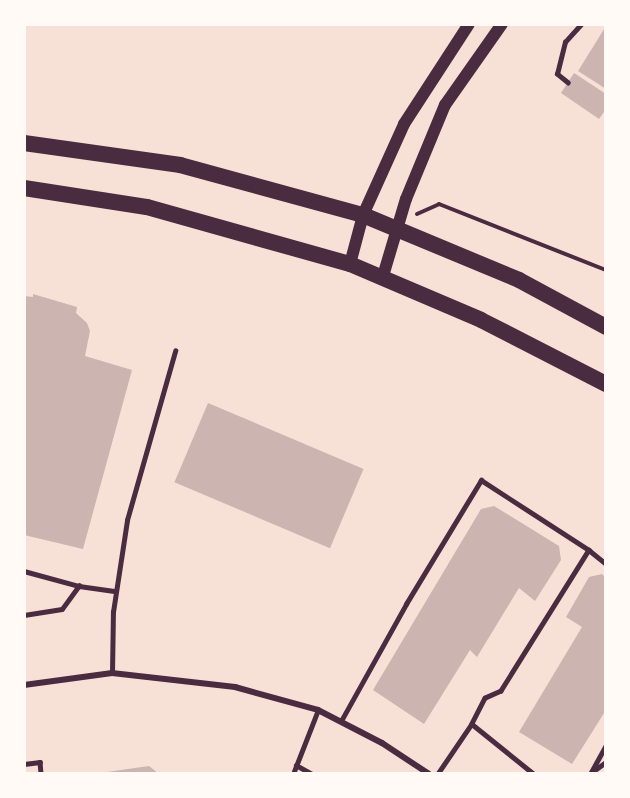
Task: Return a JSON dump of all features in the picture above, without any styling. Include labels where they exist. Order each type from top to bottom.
[{"type":"highway","points":[[24,142],[180,165],[363,215],[519,280],[606,327]]},
{"type":"highway","points":[[24,188],[147,207],[350,264],[383,276],[481,320],[606,384]]},
{"type":"main road","points":[[350,264],[363,215],[404,124],[469,24]]},
{"type":"main road","points":[[383,276],[405,198],[445,105],[502,24]]},
{"type":"street","points":[[24,685],[112,673],[235,687],[318,710],[382,743],[429,774]]},
{"type":"lane","points":[[568,83],[557,74],[565,42],[580,24]]},
{"type":"lane","points":[[112,673],[113,612],[127,520],[175,351]]},
{"type":"lane","points":[[341,722],[406,604],[481,480],[589,550],[606,564]]},
{"type":"lane","points":[[438,774],[472,724],[485,698],[501,691],[589,550]]},
{"type":"lane","points":[[24,571],[79,586],[117,591]]},
{"type":"lane","points":[[24,615],[62,609],[79,586]]},
{"type":"lane","points":[[293,774],[318,710]]},
{"type":"lane","points":[[472,724],[534,774]]},
{"type":"lane","points":[[590,774],[606,745]]},
{"type":"lane","points":[[24,764],[40,762],[41,774]]},
{"type":"lane","points":[[590,774],[606,762]]},
{"type":"lane","points":[[296,765],[312,774]]},
{"type":"path","points":[[397,228],[423,210],[439,204],[606,270]]},
{"type":"building","points":[[606,26],[606,89],[578,71]]},
{"type":"building","points":[[574,73],[606,94],[606,109],[599,119],[561,93]]},
{"type":"building","points":[[33,294],[77,307],[76,313],[87,323],[90,331],[85,356],[132,370],[83,549],[24,535],[24,296],[33,297]]},
{"type":"building","points":[[208,403],[364,469],[330,548],[174,482]]},
{"type":"building","points":[[494,506],[559,546],[561,560],[535,601],[519,588],[477,657],[470,650],[424,724],[373,690],[481,509]]},
{"type":"building","points":[[602,574],[606,578],[606,710],[572,764],[519,732],[582,627],[566,617],[589,577]]},
{"type":"building","points":[[149,766],[159,774],[100,774],[100,773]]}]
